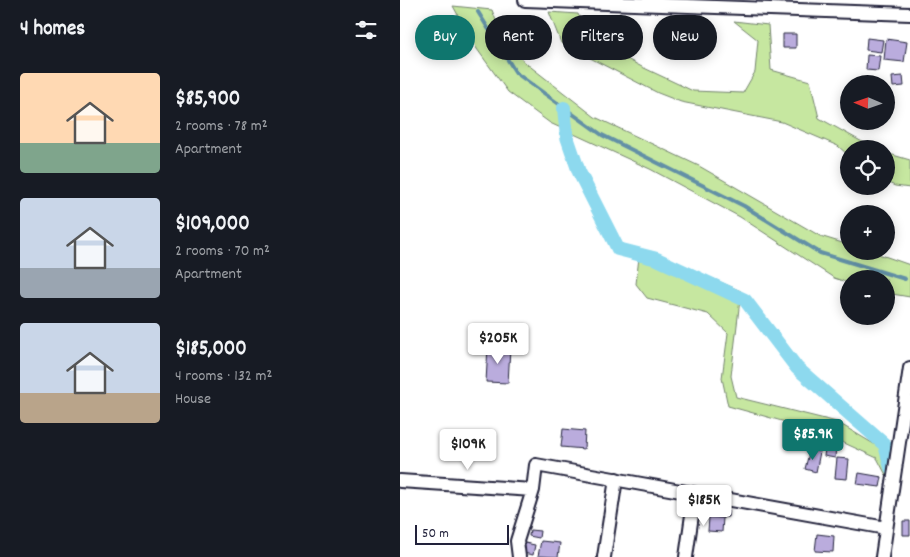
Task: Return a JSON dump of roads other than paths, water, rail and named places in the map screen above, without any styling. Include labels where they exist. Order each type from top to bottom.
[{"type":"street","points":[[526,0],[910,14]]},
{"type":"street","points":[[882,557],[910,368]]},
{"type":"street","points":[[519,557],[517,541],[533,490],[536,465],[886,528]]},
{"type":"street","points":[[604,557],[616,479]]},
{"type":"street","points":[[400,481],[533,490]]},
{"type":"street","points":[[686,557],[695,494]]},
{"type":"waterway","points":[[478,12],[516,73],[602,135],[744,206],[820,253],[905,279]]},
{"type":"waterway","points":[[564,108],[567,137],[579,172],[618,249],[657,259],[745,300],[797,368],[885,445],[891,468]]}]
